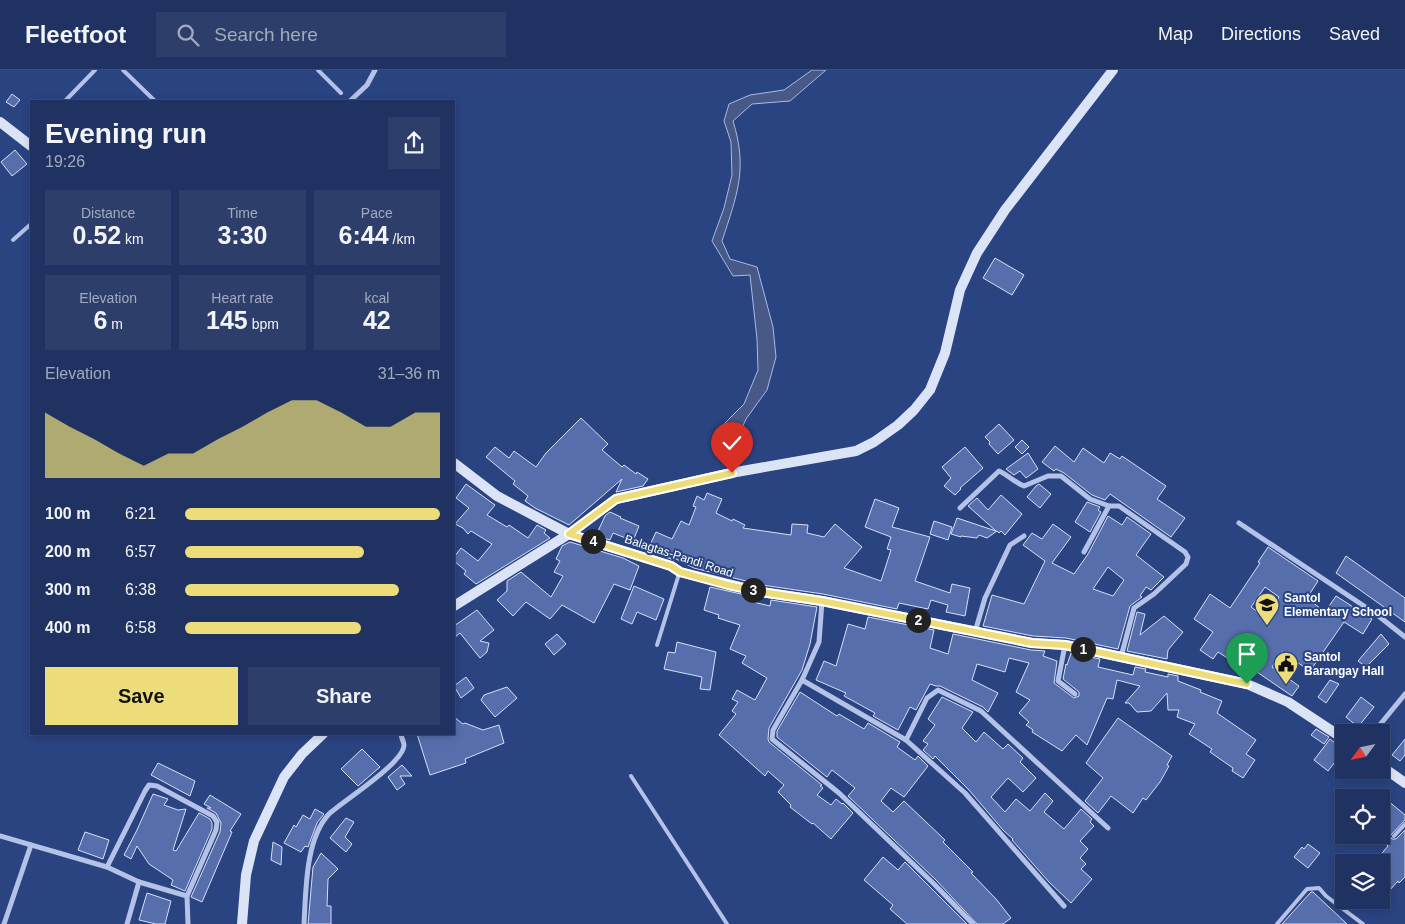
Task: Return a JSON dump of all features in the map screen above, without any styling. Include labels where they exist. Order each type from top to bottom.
[{"type":"street","points":[[351,100],[367,85],[375,70]]},
{"type":"street","points":[[455,605],[569,534],[616,499],[732,473],[856,451],[874,442],[898,425],[914,410],[930,390],[945,353],[960,290],[977,253],[1005,210],[1113,70]]},
{"type":"street","points":[[0,122],[29,141]]},
{"type":"street","name":"Balagtas-Pandi Road","points":[[455,464],[497,496],[569,534],[671,566],[680,572],[761,592],[822,601],[1032,643],[1065,645],[1247,684],[1288,702],[1335,734]]},
{"type":"street","points":[[960,508],[999,471],[1006,474],[1014,482],[1024,486],[1048,476],[1061,476],[1090,499],[1109,506],[1119,506],[1184,552],[1188,557],[1186,564],[1154,594],[1134,608],[1121,657]]},
{"type":"street","points":[[1084,552],[1109,506]]},
{"type":"street","points":[[1239,523],[1376,614],[1405,637]]},
{"type":"street","points":[[975,632],[986,598],[1010,545],[1024,536]]},
{"type":"street","points":[[822,601],[819,642],[802,680],[773,730],[772,739],[839,793],[933,883],[972,924]]},
{"type":"street","points":[[1065,645],[1058,681],[1075,694]]},
{"type":"street","points":[[802,680],[906,740],[965,793],[1064,906]]},
{"type":"street","points":[[906,740],[928,698],[938,690],[981,712],[1108,828]]},
{"type":"street","points":[[1381,724],[1405,694]]},
{"type":"street","points":[[242,924],[246,875],[254,841],[284,777],[302,754],[322,735]]},
{"type":"street","points":[[304,924],[308,861],[320,828],[329,814],[361,790],[399,756],[404,746],[400,735]]},
{"type":"street","points":[[1390,772],[1405,783]]},
{"type":"street","points":[[107,867],[149,785],[157,786],[213,816],[217,822],[216,830],[187,896],[188,924]]},
{"type":"street","points":[[0,836],[107,867],[139,882],[187,896]]},
{"type":"street","points":[[4,924],[31,846]]},
{"type":"street","points":[[127,924],[139,882]]},
{"type":"lane","points":[[66,100],[94,70]]},
{"type":"lane","points":[[123,70],[153,100]]},
{"type":"lane","points":[[318,70],[341,92]]},
{"type":"lane","points":[[13,240],[30,225]]},
{"type":"lane","points":[[657,645],[680,572]]},
{"type":"lane","points":[[631,776],[727,924]]},
{"type":"lane","points":[[1394,836],[1405,824]]},
{"type":"lane","points":[[1277,924],[1307,889],[1319,888],[1363,924]]},
{"type":"water","points":[[812,70],[826,70],[790,101],[752,104],[733,121],[740,154],[739,182],[722,241],[730,259],[757,267],[773,327],[776,357],[767,390],[746,419],[737,439],[728,452],[724,424],[744,404],[758,370],[757,339],[750,275],[733,276],[712,241],[724,208],[732,175],[731,142],[724,121],[729,104],[750,95],[784,90]]},
{"type":"building","points":[[12,94],[20,100],[14,107],[6,102]]},
{"type":"building","points":[[15,150],[27,164],[12,176],[1,162]]},
{"type":"building","points":[[995,258],[1024,275],[1012,295],[983,278]]},
{"type":"building","points":[[581,418],[608,444],[602,450],[622,467],[624,465],[636,474],[637,472],[648,479],[643,486],[616,492],[622,479],[569,525],[525,501],[528,496],[513,484],[515,481],[486,457],[495,447],[509,458],[514,451],[536,467],[546,453]]},
{"type":"building","points":[[999,424],[1014,440],[998,454],[985,437]]},
{"type":"building","points":[[1022,440],[1029,447],[1022,454],[1015,447]]},
{"type":"building","points":[[1055,446],[1074,462],[1083,448],[1104,463],[1110,453],[1120,459],[1122,456],[1166,486],[1157,499],[1185,518],[1171,537],[1110,494],[1105,500],[1092,495],[1064,473],[1056,469],[1054,471],[1042,462]]},
{"type":"building","points":[[965,447],[983,468],[960,488],[955,495],[944,486],[951,478],[942,467]]},
{"type":"building","points":[[1028,453],[1038,469],[1026,478],[1020,471],[1014,475],[1006,469]]},
{"type":"building","points":[[466,484],[495,505],[487,515],[507,527],[509,525],[528,538],[537,525],[546,530],[544,533],[550,538],[476,584],[464,574],[466,571],[455,562],[455,556],[461,548],[478,561],[492,544],[471,531],[468,534],[463,528],[455,524],[469,508],[456,498]]},
{"type":"building","points":[[1039,484],[1051,494],[1040,508],[1027,497]]},
{"type":"building","points":[[707,493],[722,499],[716,513],[745,525],[743,528],[791,535],[792,524],[808,525],[807,533],[824,537],[835,524],[862,547],[844,568],[881,581],[891,550],[887,549],[891,537],[865,527],[875,499],[899,508],[892,527],[930,537],[915,581],[950,593],[952,584],[970,588],[965,616],[946,612],[948,605],[931,600],[928,609],[899,603],[897,609],[823,594],[762,585],[694,568],[674,558],[674,560],[660,555],[661,551],[650,545],[656,532],[672,539],[681,521],[689,525],[696,507],[693,506],[697,496],[704,500]]},
{"type":"building","points":[[1001,495],[1022,514],[1005,535],[1001,531],[999,533],[997,531],[987,538],[979,535],[977,538],[951,534],[957,518],[996,531],[968,506],[977,498],[988,510]]},
{"type":"building","points":[[1087,502],[1100,507],[1098,510],[1101,512],[1090,532],[1075,522]]},
{"type":"building","points":[[610,512],[639,526],[633,541],[613,533],[610,540],[598,536],[600,532],[598,531],[605,516]]},
{"type":"building","points":[[1108,516],[1122,525],[1127,517],[1151,534],[1136,555],[1164,577],[1151,590],[1146,587],[1140,596],[1142,597],[1130,606],[1118,649],[1066,638],[1033,636],[983,626],[992,595],[1024,604],[1045,561],[1023,545],[1032,533],[1042,539],[1053,524],[1071,537],[1052,563],[1074,574],[1088,554]],"holes":[[[1108,567],[1124,580],[1113,596],[1093,589]]]},
{"type":"building","points":[[934,521],[952,527],[948,540],[930,534]]},
{"type":"building","points":[[570,542],[623,558],[639,566],[630,590],[614,584],[594,623],[562,605],[550,619],[526,602],[513,616],[497,600],[507,591],[507,581],[521,572],[551,597],[563,576],[554,572],[560,561],[556,559],[562,546]]},
{"type":"building","name":"Santol Elementary School","points":[[1268,547],[1318,581],[1307,598],[1325,612],[1336,596],[1372,619],[1363,634],[1344,622],[1310,671],[1282,652],[1272,667],[1299,686],[1292,696],[1235,657],[1232,661],[1218,652],[1213,659],[1200,650],[1213,632],[1194,619],[1210,594],[1230,608],[1260,563],[1258,562]],"holes":[[[1265,587],[1279,597],[1265,617],[1251,607]]]},
{"type":"building","points":[[1346,556],[1405,598],[1405,622],[1336,573]]},
{"type":"building","points":[[634,586],[664,599],[656,620],[637,612],[632,624],[621,619]]},
{"type":"building","points":[[710,587],[750,596],[749,601],[770,606],[771,600],[817,607],[810,644],[802,670],[769,728],[768,739],[769,742],[822,785],[820,786],[823,788],[817,795],[831,805],[836,799],[853,813],[831,839],[813,823],[790,807],[791,805],[778,792],[784,785],[768,771],[765,776],[719,735],[736,714],[732,711],[738,702],[732,699],[737,690],[755,700],[767,678],[742,663],[746,656],[730,649],[740,625],[718,618],[719,615],[704,610]]},
{"type":"building","points":[[477,610],[494,630],[480,641],[489,643],[487,652],[480,658],[460,633],[455,637],[455,625]]},
{"type":"building","points":[[1137,612],[1145,614],[1140,635],[1164,616],[1183,632],[1168,650],[1167,659],[1127,651]]},
{"type":"building","points":[[868,617],[934,630],[930,648],[948,654],[953,634],[1031,650],[1045,651],[1043,656],[1057,661],[1054,683],[1074,698],[1079,696],[1079,692],[1063,679],[1066,664],[1071,653],[1100,659],[1098,667],[1133,675],[1135,667],[1146,669],[1145,672],[1168,677],[1168,674],[1178,676],[1178,681],[1222,701],[1217,713],[1256,740],[1246,754],[1255,760],[1243,778],[1232,771],[1233,768],[1210,752],[1212,749],[1189,734],[1195,724],[1177,717],[1179,710],[1168,710],[1167,693],[1151,711],[1137,712],[1129,703],[1125,703],[1140,686],[1117,680],[1113,699],[1107,698],[1087,745],[1076,735],[1062,751],[1032,732],[1033,730],[1026,725],[1029,722],[1019,713],[1030,700],[1016,692],[1029,663],[1009,658],[1005,672],[977,664],[972,680],[998,693],[988,712],[983,707],[940,686],[930,684],[916,710],[910,707],[898,730],[873,716],[875,713],[844,696],[846,693],[816,680],[824,661],[836,666],[848,624],[865,629]]},
{"type":"building","points":[[557,634],[566,644],[554,655],[545,644]]},
{"type":"building","points":[[1381,634],[1389,644],[1366,667],[1358,661]]},
{"type":"building","points":[[677,642],[716,652],[710,690],[700,689],[702,677],[664,669],[668,652],[675,653]]},
{"type":"building","points":[[466,677],[474,688],[461,698],[455,685]]},
{"type":"building","points":[[1330,680],[1339,684],[1326,703],[1318,697]]},
{"type":"building","points":[[507,687],[517,698],[495,717],[481,700],[484,695]]},
{"type":"building","points":[[800,692],[837,716],[839,714],[864,729],[868,723],[900,742],[897,747],[915,760],[918,756],[928,766],[904,797],[891,788],[881,801],[893,812],[904,801],[945,840],[943,842],[973,872],[971,873],[1011,918],[1003,924],[977,924],[936,880],[848,796],[855,788],[832,770],[827,777],[777,737],[777,731]]},
{"type":"building","points":[[942,697],[973,712],[962,728],[976,742],[984,732],[1003,749],[1008,744],[1023,758],[1020,762],[1036,778],[1023,792],[1008,778],[991,797],[1005,812],[1016,799],[1030,811],[1045,793],[1053,801],[1044,812],[1064,829],[1081,809],[1092,819],[1090,822],[1094,826],[1080,841],[1088,849],[1080,858],[1086,864],[1081,869],[1092,879],[1071,903],[1049,882],[969,790],[935,756],[933,759],[923,750],[928,744],[923,741],[935,725],[928,719]]},
{"type":"building","points":[[1361,697],[1374,707],[1360,724],[1354,724],[1346,717]]},
{"type":"building","points":[[455,718],[463,724],[465,723],[483,730],[499,725],[504,743],[465,759],[466,763],[430,775],[417,735],[455,735]]},
{"type":"building","points":[[1118,718],[1172,756],[1160,782],[1146,800],[1143,798],[1133,813],[1111,796],[1098,813],[1085,801],[1103,778],[1086,763]]},
{"type":"building","points":[[1316,729],[1329,737],[1324,744],[1311,735]]},
{"type":"building","points":[[1330,739],[1335,743],[1335,762],[1328,771],[1314,760]]},
{"type":"building","points":[[1405,739],[1405,755],[1400,761],[1392,755]]},
{"type":"building","points":[[362,749],[380,767],[358,786],[341,769]]},
{"type":"building","points":[[158,763],[195,781],[190,796],[151,775]]},
{"type":"building","points":[[402,765],[412,776],[400,776],[405,784],[397,790],[388,777]]},
{"type":"building","points":[[153,794],[168,799],[164,805],[178,810],[186,809],[173,850],[176,851],[199,813],[210,819],[212,823],[212,829],[185,891],[171,885],[173,880],[149,864],[137,846],[131,859],[124,855]]},
{"type":"building","points":[[210,795],[241,814],[230,831],[232,832],[202,902],[191,897],[220,832],[221,823],[216,813],[204,804]]},
{"type":"building","points":[[1390,802],[1405,815],[1405,820],[1390,836]]},
{"type":"building","points":[[315,809],[324,814],[317,823],[308,847],[305,846],[301,852],[284,843],[294,825],[296,827],[303,815],[310,819]]},
{"type":"building","points":[[346,818],[354,822],[345,837],[352,844],[346,852],[330,838]]},
{"type":"building","points":[[1405,830],[1405,877],[1399,883],[1398,881],[1390,890],[1390,854],[1381,854],[1388,846],[1386,844],[1390,844],[1390,836],[1392,839],[1396,839]]},
{"type":"building","points":[[85,832],[109,840],[103,859],[78,850]]},
{"type":"building","points":[[273,842],[282,847],[281,865],[271,860]]},
{"type":"building","points":[[1308,844],[1320,853],[1308,868],[1294,857],[1302,847],[1304,849]]},
{"type":"building","points":[[321,853],[338,869],[328,879],[327,906],[331,906],[331,924],[308,924],[313,867]]},
{"type":"building","points":[[883,857],[898,870],[905,862],[967,924],[907,924],[890,909],[893,905],[864,880]]},
{"type":"building","points":[[1313,892],[1347,924],[1282,924]]},
{"type":"building","points":[[147,893],[171,901],[165,924],[139,920]]},
{"type":"place","name":"Santol Elementary School","points":[[1267,626]]},
{"type":"place","name":"Santol Barangay Hall","points":[[1286,685]]},
{"type":"route","points":[[732,473],[616,499],[569,534],[671,566],[680,572],[728,585],[822,601],[1032,643],[1065,645],[1247,684]]}]
